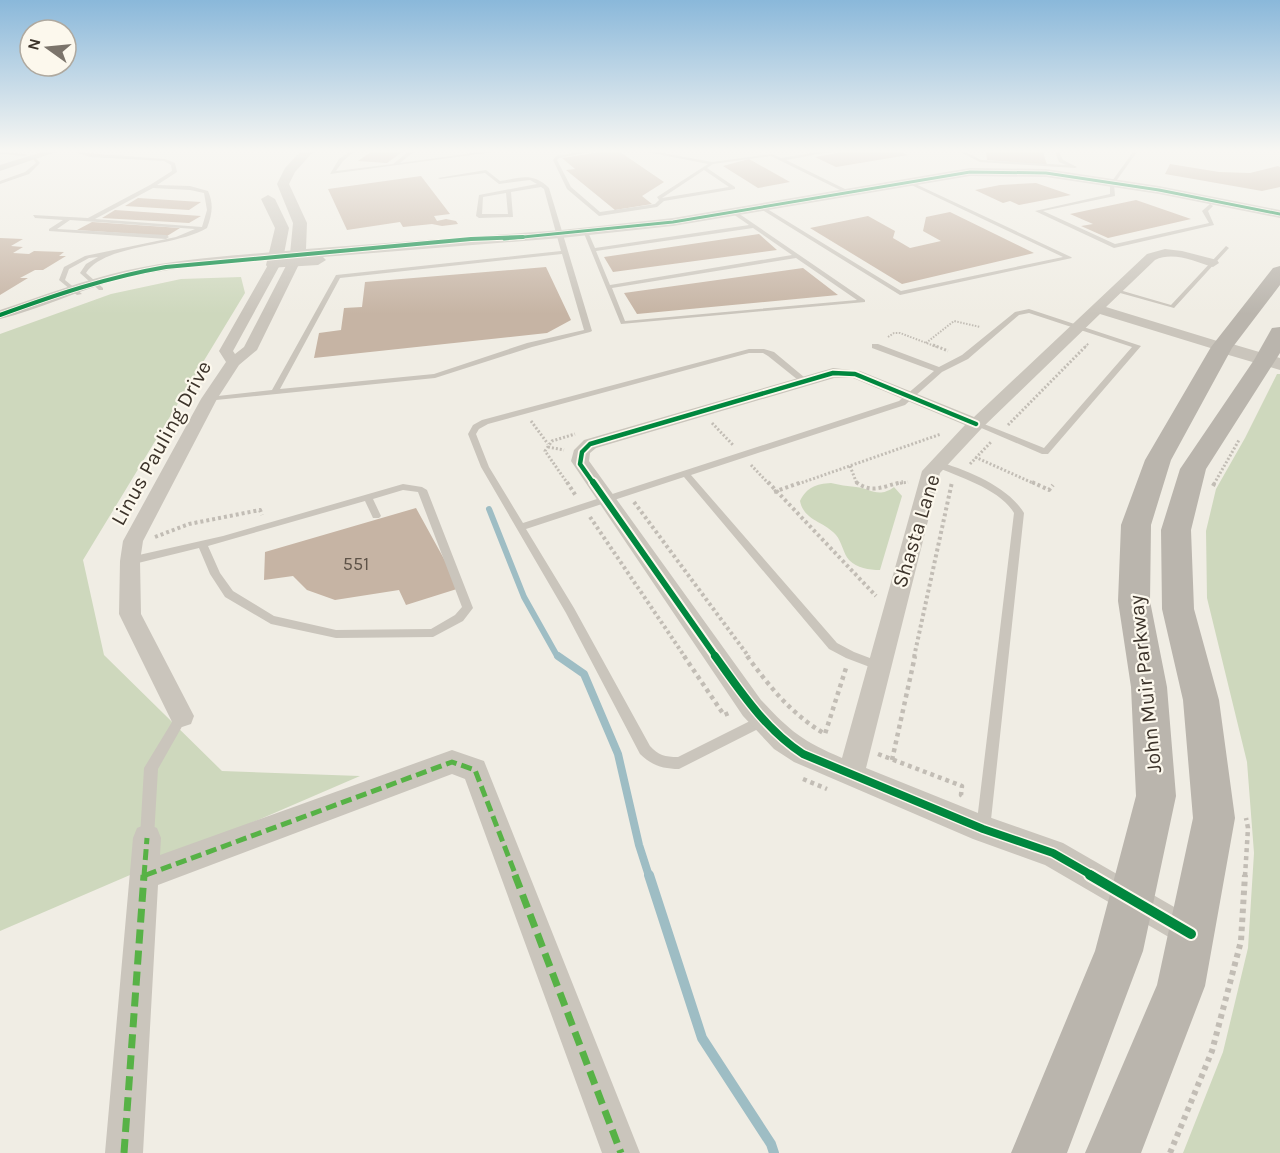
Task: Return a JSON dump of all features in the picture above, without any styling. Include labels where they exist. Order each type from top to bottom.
[{"type":"main road","name":"John Muir Parkway","points":[[1039,1153],[1119,951],[1156,796],[1149,687],[1134,601],[1136,525],[1158,460],[1222,347],[1280,272]]},
{"type":"main road","name":"John Muir Parkway","points":[[1113,1153],[1181,986],[1214,818],[1201,700],[1178,609],[1176,530],[1193,469],[1275,352]]},
{"type":"street","name":"Linus Pauling Drive","points":[[232,362],[226,351],[276,260],[281,224],[272,206]]},
{"type":"street","name":"Linus Pauling Drive","points":[[182,716],[130,614],[131,551],[209,399],[232,362],[250,350],[296,258],[300,223],[293,206]]},
{"type":"street","points":[[0,315],[97,286],[161,275],[296,258],[473,246],[486,240],[585,232],[774,206]]},
{"type":"street","points":[[1210,206],[1280,221]]},
{"type":"street","points":[[1234,206],[1280,214]]},
{"type":"street","name":"Shasta Lane","points":[[851,774],[931,471],[952,447],[1156,254],[1175,254],[1213,263]]},
{"type":"street","points":[[0,324],[75,292]]},
{"type":"street","points":[[1099,309],[1222,347],[1275,352]]},
{"type":"street","points":[[976,424],[855,374],[833,373],[590,444],[581,453],[579,464],[762,721],[783,741],[803,754],[983,829],[1053,853],[1191,934]]},
{"type":"street","points":[[146,875],[452,762],[475,770],[621,1153]]},
{"type":"street","points":[[124,1153],[147,838]]},
{"type":"lane","points":[[89,220],[115,206]]},
{"type":"lane","points":[[75,292],[62,280],[66,268],[87,257],[178,238],[204,228],[211,214],[209,206]]},
{"type":"lane","points":[[480,206],[479,216],[511,216],[510,206]]},
{"type":"lane","points":[[209,399],[435,376],[530,345],[588,331],[552,206]]},
{"type":"lane","points":[[588,206],[594,212],[606,214],[654,206]]},
{"type":"lane","points":[[762,208],[900,293],[1069,258],[959,206]]},
{"type":"lane","points":[[1062,206],[1038,211],[1114,246],[1212,224],[1205,212],[1210,206]]},
{"type":"lane","points":[[585,232],[623,323],[863,301],[735,213]]},
{"type":"lane","points":[[35,216],[204,228]]},
{"type":"lane","points":[[70,218],[51,230],[178,238]]},
{"type":"lane","points":[[593,250],[753,226]]},
{"type":"lane","points":[[1116,291],[1172,308],[1226,248]]},
{"type":"lane","points":[[274,393],[338,276],[566,252]]},
{"type":"lane","points":[[97,286],[83,273],[83,270],[109,253]]},
{"type":"lane","points":[[608,287],[797,256]]},
{"type":"lane","points":[[521,526],[902,403],[939,370],[965,357],[1017,313],[1029,311],[1137,346],[1045,452],[976,424]]},
{"type":"lane","points":[[875,346],[939,370]]},
{"type":"lane","points":[[762,721],[679,763],[665,764],[653,759],[645,750],[521,526],[485,466],[472,434],[476,427],[485,422],[756,350],[771,354],[806,382]]},
{"type":"lane","points":[[937,464],[1006,496],[1016,505],[1019,513],[983,829]]},
{"type":"lane","points":[[685,473],[833,645],[850,655],[879,666]]},
{"type":"lane","points":[[131,551],[202,543],[403,486],[422,490],[468,608],[459,618],[433,633],[336,634],[271,620],[229,594],[215,574],[202,543]]},
{"type":"lane","points":[[368,497],[376,516]]},
{"type":"lane","points":[[147,838],[151,768],[182,716]]},
{"type":"path","points":[[524,412],[548,444]]},
{"type":"path","points":[[723,420],[712,423],[742,454],[751,468],[876,596]]},
{"type":"path","points":[[774,492],[950,431],[938,441],[1049,490],[1053,485]]},
{"type":"path","points":[[850,466],[853,468],[853,478],[856,483],[871,490],[880,491],[909,480],[905,493]]},
{"type":"path","points":[[627,492],[778,697],[805,722],[825,734],[962,786],[960,795],[986,804]]},
{"type":"path","points":[[131,551],[189,524],[260,510],[265,526]]},
{"type":"path","points":[[873,605],[879,584]]},
{"type":"path","points":[[825,734],[850,655]]},
{"type":"green space","points":[[241,277],[245,293],[83,560],[104,655],[222,771],[360,776],[0,931],[0,334],[111,294],[181,279]]},
{"type":"green space","points":[[1277,374],[1280,374],[1280,1153],[1183,1153],[1223,1052],[1248,948],[1254,853],[1247,762],[1207,598],[1206,531],[1216,489]]},
{"type":"green space","points":[[831,483],[879,493],[894,487],[902,496],[880,570],[863,568],[852,563],[836,535],[810,517],[802,508],[800,501],[809,489],[816,485]]},
{"type":"building","points":[[125,206],[195,206],[189,210]]},
{"type":"building","points":[[336,206],[444,206],[450,214],[434,216],[437,221],[446,219],[456,221],[458,224],[403,227],[400,222],[347,230]]},
{"type":"building","points":[[610,206],[641,206],[615,210]]},
{"type":"building","points":[[1109,206],[1153,206],[1191,219],[1108,238],[1081,226],[1093,224],[1070,214]]},
{"type":"building","points":[[115,210],[201,216],[189,223],[102,218]]},
{"type":"building","points":[[950,212],[1034,253],[902,284],[810,228],[868,216],[895,231],[893,238],[910,248],[941,241],[923,231],[926,217]]},
{"type":"building","points":[[92,222],[180,228],[167,236],[77,230]]},
{"type":"building","points":[[759,234],[777,250],[613,272],[604,257]]},
{"type":"building","points":[[0,238],[23,239],[11,246],[23,247],[13,253],[64,252],[59,256],[66,256],[43,270],[35,270],[20,278],[28,278],[0,295]]},
{"type":"building","points":[[546,267],[571,320],[547,333],[314,358],[319,333],[341,330],[344,308],[362,307],[365,282]]},
{"type":"building","points":[[803,268],[838,295],[637,314],[624,293]]},
{"type":"building","points":[[416,508],[460,588],[406,605],[399,590],[335,600],[307,590],[293,576],[264,580],[265,552]]},
{"type":"waterway","points":[[489,509],[524,597],[556,654],[560,657]]},
{"type":"waterway","points":[[558,656],[584,674],[618,754],[639,845],[649,876]]},
{"type":"waterway","points":[[649,875],[702,1038],[771,1144],[774,1153]]},
{"type":"marked path","points":[[146,875],[452,762],[475,770],[621,1153]]},
{"type":"marked path","points":[[124,1153],[147,838]]},
{"type":"cycle path","points":[[0,315],[71,289],[130,273],[166,267],[471,239],[486,240],[561,234],[673,222],[769,206]]},
{"type":"cycle path","points":[[1239,206],[1280,214]]},
{"type":"cycle path","points":[[976,424],[855,374],[833,373],[590,444],[582,452],[580,464],[752,708],[783,741],[803,754],[983,829],[1053,853],[1191,934]]}]
